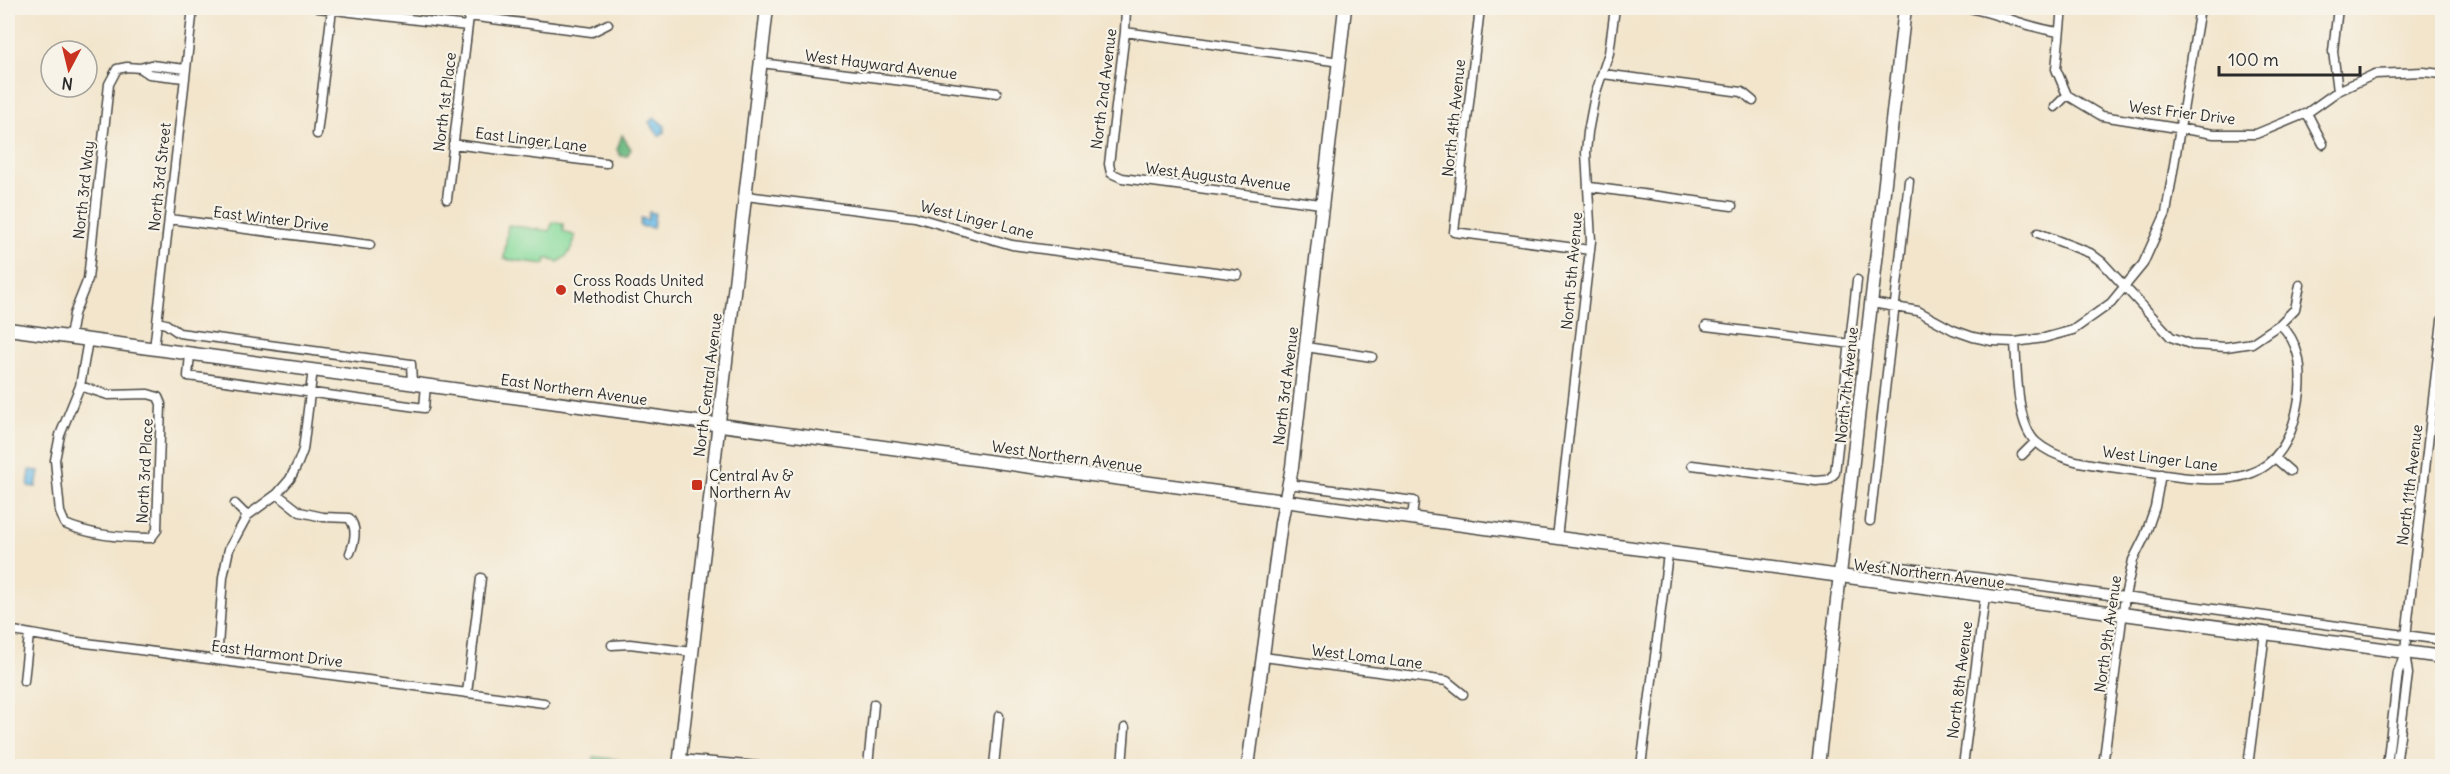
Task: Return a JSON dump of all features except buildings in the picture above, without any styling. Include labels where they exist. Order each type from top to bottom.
[{"type":"main road","name":"North Central Avenue","points":[[679,763],[767,8]]},
{"type":"main road","name":"North 3rd Avenue","points":[[1248,766],[1289,484],[1321,204],[1329,161],[1345,8]]},
{"type":"main road","name":"North 7th Avenue","points":[[1818,766],[1905,8]]},
{"type":"main road","name":"East Northern Avenue","points":[[8,329],[718,425]]},
{"type":"main road","name":"West Northern Avenue","points":[[718,425],[1841,578],[2123,613],[2442,657]]},
{"type":"street","name":"North 3rd Street","points":[[154,349],[192,8]]},
{"type":"street","points":[[318,8],[469,17],[592,32],[608,24]]},
{"type":"street","name":"North 2nd Avenue","points":[[1111,173],[1109,164],[1126,8]]},
{"type":"street","name":"North 4th Avenue","points":[[1480,8],[1454,232],[1590,250]]},
{"type":"street","name":"North 5th Avenue","points":[[1557,538],[1592,226],[1586,152],[1588,132],[1595,95],[1609,53],[1615,8]]},
{"type":"street","points":[[1970,8],[1993,12],[2028,25],[2059,32]]},
{"type":"street","points":[[2055,107],[2067,95],[2056,69],[2062,8]]},
{"type":"street","points":[[1872,303],[1918,311],[1953,330],[1973,337],[2015,342],[2044,338],[2073,330],[2111,303],[2143,264],[2163,221],[2200,8]]},
{"type":"street","points":[[2338,8],[2333,51],[2338,91]]},
{"type":"street","points":[[317,134],[332,9]]},
{"type":"street","name":"North 1st Place","points":[[447,199],[469,17]]},
{"type":"street","points":[[1125,32],[1340,62]]},
{"type":"street","name":"West Hayward Avenue","points":[[761,63],[997,93]]},
{"type":"street","name":"North 3rd Way","points":[[70,337],[74,314],[87,279],[108,84],[117,69],[127,67],[140,69],[148,74],[185,74]]},
{"type":"street","name":"West Frier Drive","points":[[2067,95],[2102,116],[2214,134],[2256,134],[2307,113],[2338,91],[2375,74],[2400,72],[2442,74]]},
{"type":"street","points":[[1603,74],[1742,92],[1753,100]]},
{"type":"street","points":[[2307,113],[2323,144]]},
{"type":"street","name":"East Linger Lane","points":[[453,144],[606,163]]},
{"type":"street","name":"West Augusta Avenue","points":[[1111,173],[1122,178],[1321,204]]},
{"type":"street","points":[[1870,521],[1909,181]]},
{"type":"street","points":[[1590,187],[1732,206]]},
{"type":"street","name":"West Linger Lane","points":[[746,196],[921,218],[1012,245],[1238,275]]},
{"type":"street","name":"East Winter Drive","points":[[169,219],[370,245]]},
{"type":"street","points":[[2038,233],[2090,253],[2102,262],[2171,337],[2193,345],[2226,347],[2252,343],[2280,324],[2295,309],[2300,285]]},
{"type":"street","points":[[1692,465],[1816,481],[1828,480],[1835,473],[1857,280]]},
{"type":"street","name":"North 11th Avenue","points":[[2387,766],[2398,672],[2405,652],[2442,320]]},
{"type":"street","points":[[157,322],[166,324],[179,333],[411,364],[412,383]]},
{"type":"street","name":"West Linger Lane","points":[[2035,442],[2079,462],[2220,481],[2246,475],[2275,458],[2284,446],[2294,424],[2300,384],[2299,355],[2288,332],[2280,324]]},
{"type":"street","points":[[1706,326],[1867,346]]},
{"type":"street","name":"North 3rd Place","points":[[80,386],[108,395],[148,394],[158,397],[161,404],[157,530],[151,538],[77,530],[65,524],[60,512],[55,460],[60,435],[80,386],[88,340]]},
{"type":"street","points":[[2015,342],[2018,397],[2023,419],[2035,442],[2022,455]]},
{"type":"street","points":[[1306,347],[1372,357]]},
{"type":"street","points":[[190,354],[188,376],[424,408],[426,385]]},
{"type":"street","points":[[217,660],[223,577],[229,549],[248,516],[277,494],[290,479],[303,450],[313,369]]},
{"type":"street","points":[[2275,458],[2290,471]]},
{"type":"street","name":"North 9th Avenue","points":[[2103,766],[2125,596],[2133,560],[2145,537],[2155,507],[2161,474]]},
{"type":"street","points":[[1289,484],[1414,501],[1412,518]]},
{"type":"street","points":[[277,494],[300,512],[323,517],[349,518],[355,528],[350,553]]},
{"type":"street","points":[[235,504],[248,516]]},
{"type":"street","points":[[1641,766],[1668,554]]},
{"type":"street","name":"West Northern Avenue","points":[[1887,566],[2442,640]]},
{"type":"street","points":[[467,693],[482,578]]},
{"type":"street","name":"North 8th Avenue","points":[[1963,766],[1985,596]]},
{"type":"street","name":"East Harmont Drive","points":[[8,630],[29,635],[544,704]]},
{"type":"street","points":[[2248,766],[2265,633]]},
{"type":"street","points":[[24,681],[29,635]]},
{"type":"street","points":[[612,645],[630,644],[692,652]]},
{"type":"street","name":"North 11th Avenue","points":[[2396,766],[2408,674],[2405,652]]},
{"type":"street","name":"West Loma Lane","points":[[1263,657],[1447,681],[1463,694]]},
{"type":"street","points":[[868,766],[874,704]]},
{"type":"street","points":[[994,766],[999,716]]},
{"type":"street","points":[[1122,766],[1125,728]]},
{"type":"street","points":[[679,763],[758,766]]},
{"type":"green space","points":[[622,135],[631,149],[627,156],[621,156],[617,150]]},
{"type":"green space","points":[[553,222],[563,224],[563,231],[575,236],[572,247],[562,260],[558,262],[546,258],[545,264],[504,259],[508,225],[549,231]]},
{"type":"green space","points":[[594,757],[619,760],[618,766],[593,766]]},
{"type":"water","points":[[655,118],[665,126],[664,132],[659,136],[649,122]]},
{"type":"water","points":[[649,212],[655,213],[653,228],[640,226],[641,218],[648,220]]},
{"type":"water","points":[[30,470],[39,471],[36,487],[28,486]]},
{"type":"place","name":"Cross Roads United Methodist Church","points":[[561,290]]},
{"type":"place","name":"Central Av & Northern Av","points":[[697,485]]}]
